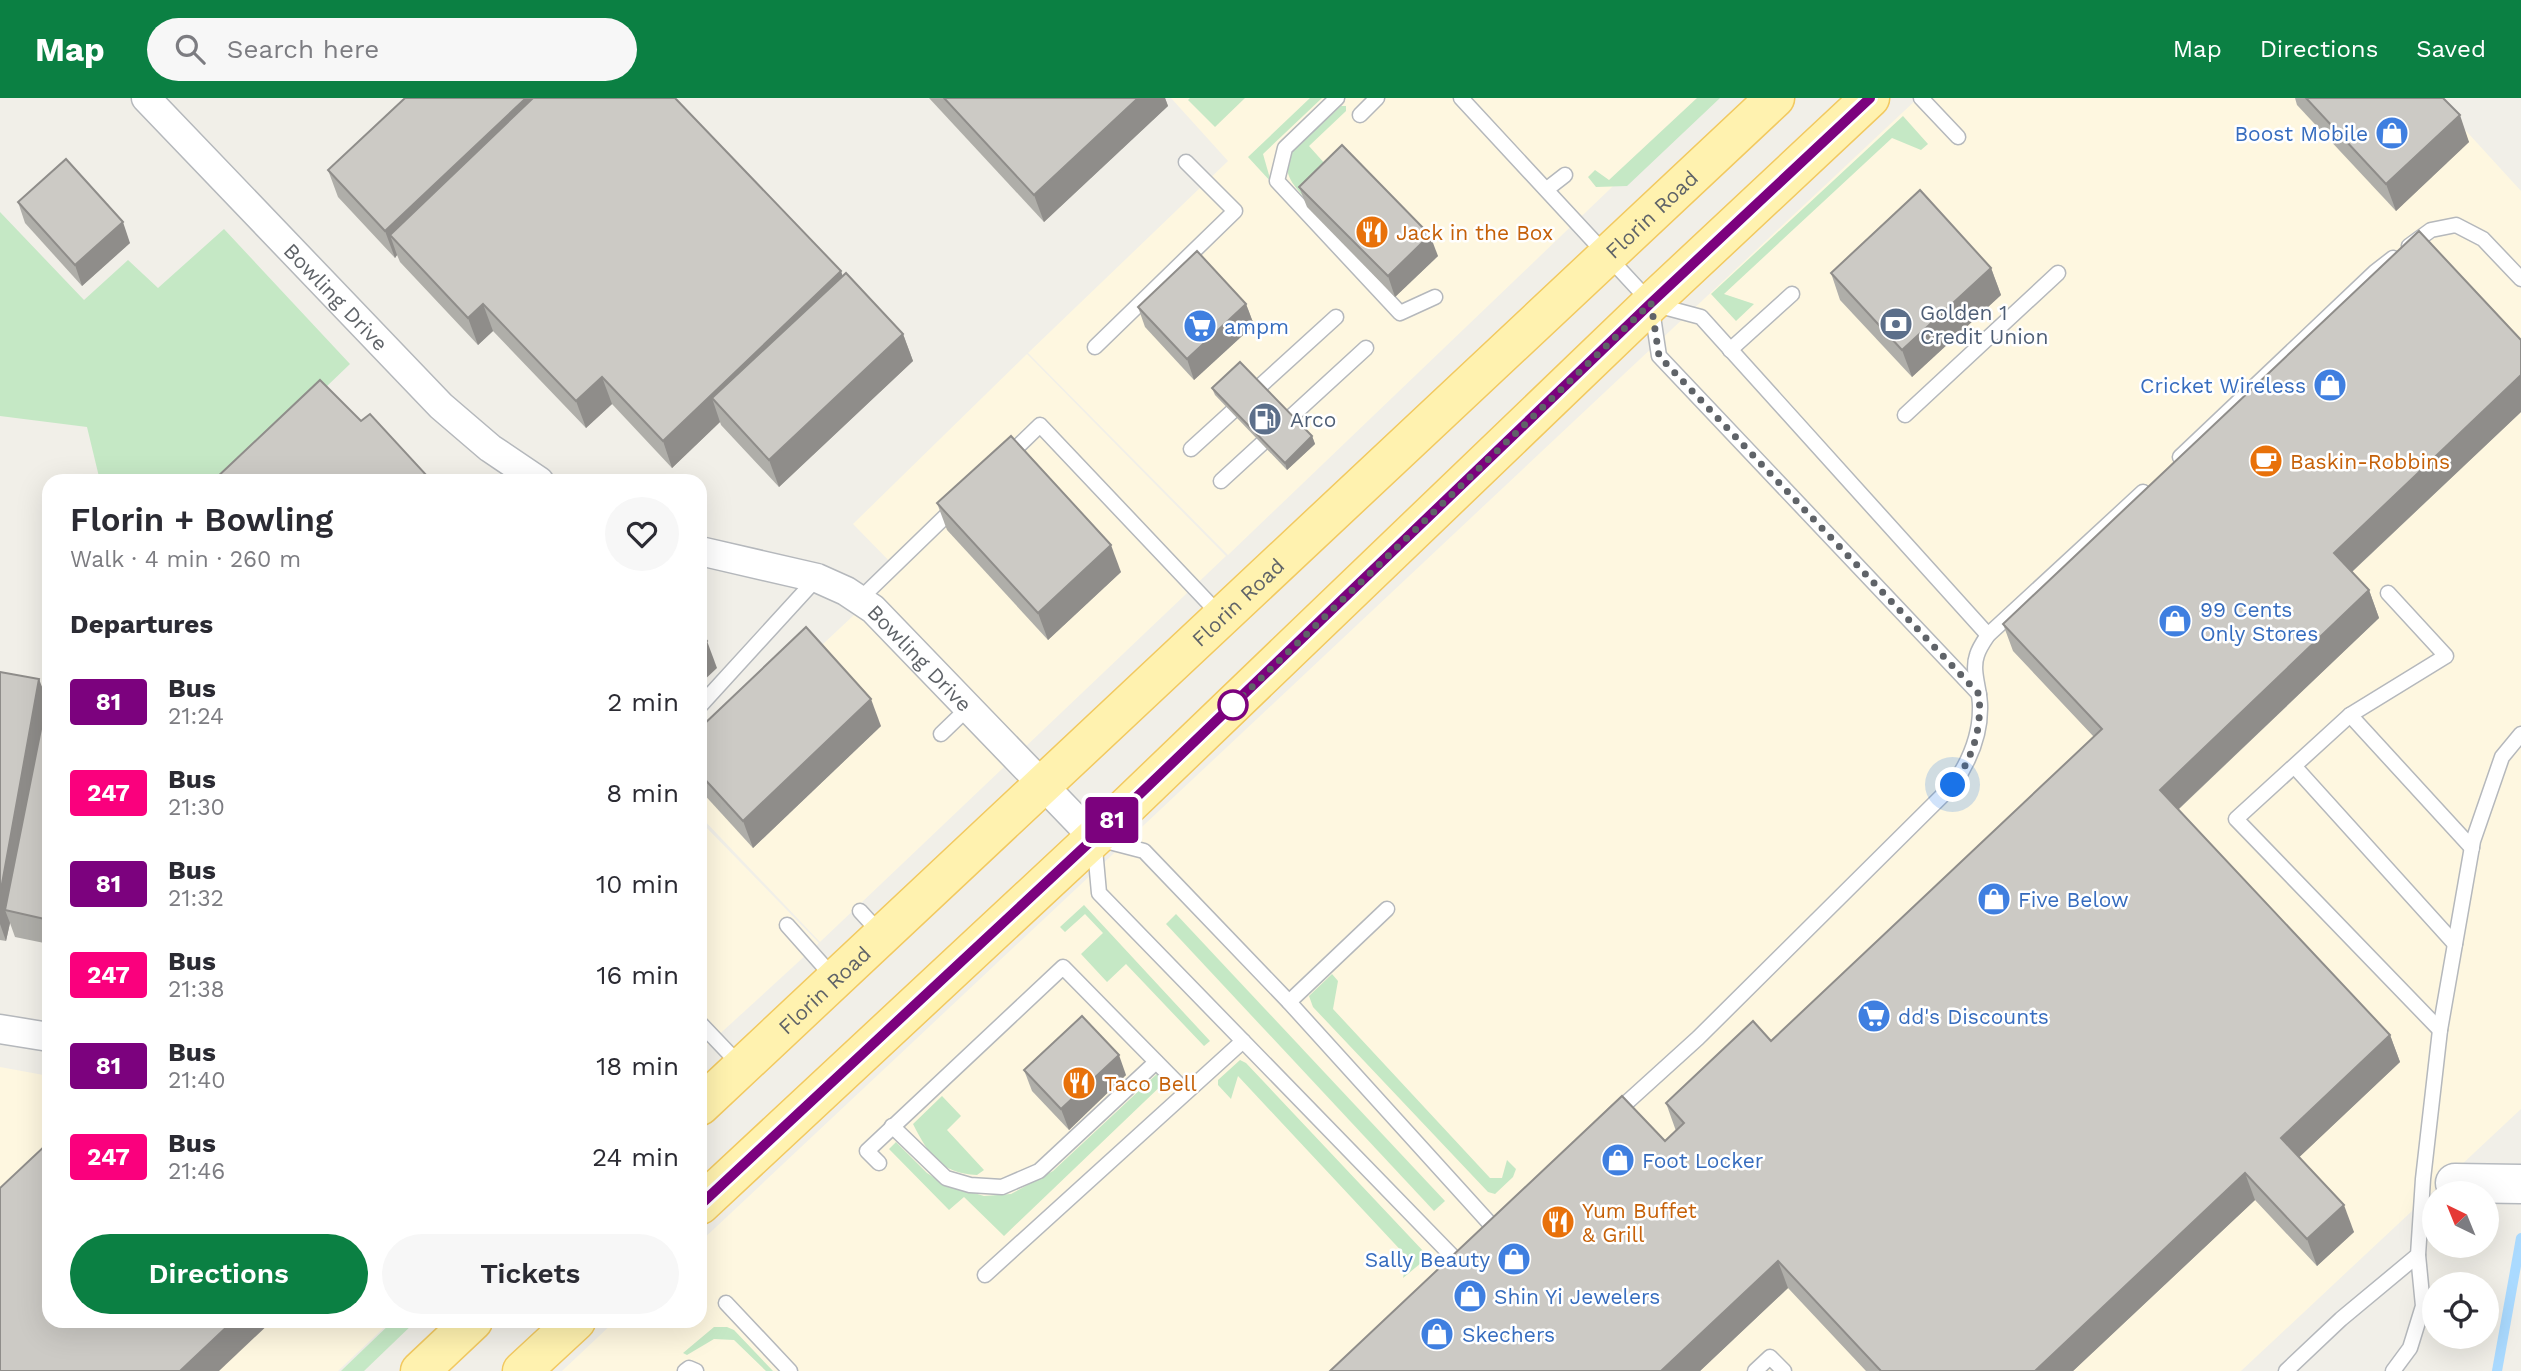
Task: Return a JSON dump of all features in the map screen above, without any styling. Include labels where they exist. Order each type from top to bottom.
[{"type":"main road","name":"Florin Road","points":[[707,1099],[835,979],[871,923],[1043,782],[1775,98]]},
{"type":"main road","points":[[707,1198],[1094,838],[1651,303],[1870,98]]},
{"type":"main road","points":[[420,1371],[466,1328]]},
{"type":"main road","points":[[522,1371],[568,1328]]},
{"type":"street","name":"Bowling Drive","points":[[146,98],[441,406],[490,447],[529,474]]},
{"type":"street","name":"Bowling Drive","points":[[707,553],[817,578],[873,609],[1043,782],[1094,838]]},
{"type":"street","points":[[0,1029],[42,1036]]},
{"type":"street","points":[[2499,1183],[2521,1184]]},
{"type":"lane","points":[[1337,98],[1284,148],[1277,181],[1400,313],[1435,297]]},
{"type":"lane","points":[[1360,115],[1377,98]]},
{"type":"lane","points":[[1461,98],[1651,303],[1659,356],[1979,694]]},
{"type":"lane","points":[[1921,98],[1958,137]]},
{"type":"lane","points":[[1095,347],[1235,211],[1186,162]]},
{"type":"lane","points":[[1547,189],[1565,175]]},
{"type":"lane","points":[[2170,467],[2375,272],[2431,230],[2456,225],[2483,240],[2521,279]]},
{"type":"lane","points":[[1905,415],[2058,273]]},
{"type":"lane","points":[[1730,350],[1793,294]]},
{"type":"lane","points":[[1651,303],[1701,317],[1988,635]]},
{"type":"lane","points":[[1191,449],[1336,317]]},
{"type":"lane","points":[[1221,481],[1366,348]]},
{"type":"lane","points":[[992,471],[1040,425],[1222,616]]},
{"type":"lane","points":[[1598,1128],[1698,1038],[1953,785],[1966,767],[1977,740],[1980,710],[1975,673],[1977,655],[1988,635],[2151,485]]},
{"type":"lane","points":[[859,600],[964,499]]},
{"type":"lane","points":[[707,698],[817,578]]},
{"type":"lane","points":[[2388,593],[2446,656],[2350,715],[2236,819],[2441,1030]]},
{"type":"lane","points":[[941,734],[969,707]]},
{"type":"lane","points":[[2350,715],[2472,848]]},
{"type":"lane","points":[[2439,1181],[2441,1030],[2472,848],[2502,757],[2521,734]]},
{"type":"lane","points":[[2295,767],[2455,944]]},
{"type":"lane","points":[[1455,1260],[1099,893],[1094,838],[1144,851],[1289,1002],[1493,1227]]},
{"type":"lane","points":[[1289,1002],[1387,909]]},
{"type":"lane","points":[[787,925],[835,979]]},
{"type":"lane","points":[[879,1163],[867,1151],[1063,967],[1185,1091]]},
{"type":"lane","points":[[707,1031],[741,1067]]},
{"type":"lane","points":[[985,1275],[1243,1041]]},
{"type":"lane","points":[[892,1126],[946,1178],[970,1185],[1002,1187],[1039,1171],[1156,1062]]},
{"type":"lane","points":[[2393,1371],[2410,1348],[2423,1306],[2418,1255],[2422,1241]]},
{"type":"lane","points":[[2286,1371],[2341,1319],[2418,1255]]},
{"type":"lane","points":[[726,1303],[790,1371]]},
{"type":"lane","points":[[1755,1371],[1770,1357],[1784,1371]]},
{"type":"lane","points":[[685,1371],[689,1368],[696,1371]]},
{"type":"shaded area","points":[[1171,98],[1705,98],[1228,555],[1028,353],[1228,161]]},
{"type":"shaded area","points":[[1918,98],[2436,98],[2521,191],[2521,1109],[2444,1181],[2422,1181],[2422,1202],[2241,1371],[562,1371],[608,1328],[707,1328],[707,1235]]},
{"type":"shaded area","points":[[1027,354],[1226,556],[820,942],[707,823],[707,752],[900,572],[853,524]]},
{"type":"shaded area","points":[[707,828],[819,943],[707,1046]]},
{"type":"shaded area","points":[[0,1067],[42,1075],[42,1328],[384,1328],[338,1371],[0,1371]]},
{"type":"green space","points":[[1245,98],[1215,127],[1188,100]]},
{"type":"green space","points":[[1310,98],[1322,98],[1263,154],[1271,182],[1248,157]]},
{"type":"green space","points":[[1697,98],[1720,98],[1627,186],[1596,187],[1588,177],[1595,170],[1609,180]]},
{"type":"green space","points":[[1341,106],[1346,106],[1346,111],[1309,146],[1326,165],[1308,202],[1294,186],[1289,175],[1289,154]]},
{"type":"green space","points":[[1903,116],[1928,144],[1921,150],[1892,138],[1724,294],[1754,304],[1736,321],[1711,294]]},
{"type":"green space","points":[[0,212],[84,300],[128,260],[158,288],[224,229],[350,364],[235,474],[98,474],[87,427],[0,416]]},
{"type":"green space","points":[[1084,905],[1210,1041],[1204,1046],[1126,964],[1107,982],[1081,954],[1103,933],[1085,914],[1065,932],[1060,927]]},
{"type":"green space","points":[[1176,914],[1445,1201],[1434,1211],[1166,924]]},
{"type":"green space","points":[[1332,974],[1338,981],[1333,1009],[1490,1178],[1502,1178],[1507,1160],[1516,1169],[1513,1177],[1495,1194],[1488,1192],[1313,1007],[1309,996]]},
{"type":"green space","points":[[1240,1060],[1246,1063],[1425,1253],[1421,1263],[1403,1278],[1407,1257],[1238,1076],[1231,1099],[1218,1085],[1218,1080]]},
{"type":"green space","points":[[1159,1072],[1167,1080],[1004,1236],[964,1197],[949,1210],[889,1149],[896,1142],[927,1173],[944,1184],[984,1196],[1011,1194],[1053,1171]]},
{"type":"green space","points":[[942,1096],[961,1116],[947,1130],[984,1170],[977,1175],[954,1171],[937,1160],[913,1124]]},
{"type":"green space","points":[[714,1327],[734,1330],[773,1371],[766,1371],[734,1340],[714,1339],[687,1355],[683,1353]]},
{"type":"green space","points":[[386,1328],[409,1328],[364,1371],[341,1371]]},
{"type":"building","points":[[405,98],[526,98],[385,231],[328,170]]},
{"type":"building","points":[[533,98],[675,98],[841,271],[663,441],[602,377],[576,401],[483,304],[468,318],[390,235]]},
{"type":"building","points":[[944,98],[1138,98],[1034,195]]},
{"type":"building","points":[[2306,98],[2443,98],[2460,115],[2386,184]]},
{"type":"building","name":"Jack in the Box","points":[[1342,145],[1430,235],[1388,276],[1299,187]]},
{"type":"building","points":[[66,159],[123,222],[75,265],[18,202]]},
{"type":"building","points":[[1920,190],[1991,268],[1902,350],[1831,273]]},
{"type":"building","points":[[2419,231],[2521,340],[2521,375],[2334,553],[2369,590],[2160,790],[2390,1035],[2281,1138],[2344,1205],[2307,1239],[2245,1173],[2035,1371],[1881,1371],[1778,1261],[1661,1371],[1330,1371],[1622,1096],[1665,1141],[1684,1123],[1666,1103],[1753,1021],[1771,1041],[2102,729],[2003,624]]},
{"type":"building","name":"ampm","points":[[1197,251],[1246,304],[1187,359],[1138,307]]},
{"type":"building","points":[[846,273],[903,334],[769,460],[712,398]]},
{"type":"building","name":"Arco","points":[[1240,362],[1312,436],[1285,463],[1212,388]]},
{"type":"building","points":[[320,380],[361,421],[370,414],[425,474],[220,474]]},
{"type":"building","points":[[1011,436],[1111,545],[1038,613],[937,503]]},
{"type":"building","points":[[806,627],[871,699],[743,821],[707,782],[707,721]]},
{"type":"building","points":[[0,672],[39,679],[0,895]]},
{"type":"building","points":[[42,724],[42,918],[5,910]]},
{"type":"building","points":[[1082,1016],[1119,1055],[1061,1109],[1024,1070]]},
{"type":"building","points":[[42,1149],[42,1328],[226,1328],[180,1371],[0,1371],[0,1188]]},
{"type":"waterway","points":[[2497,1371],[2521,1238]]},
{"type":"bus line","name":"81","points":[[707,1198],[1094,838],[1651,303],[1870,98]]},
{"type":"place","name":"Boost Mobile","points":[[2392,133]]},
{"type":"place","name":"Jack in the Box","points":[[1372,232]]},
{"type":"place","name":"Golden 1 Credit Union","points":[[1896,324]]},
{"type":"place","name":"ampm","points":[[1200,326]]},
{"type":"place","name":"Cricket Wireless","points":[[2330,385]]},
{"type":"place","name":"Arco","points":[[1265,419]]},
{"type":"place","name":"Baskin-Robbins","points":[[2266,461]]},
{"type":"place","name":"99 Cents Only Stores","points":[[2175,621]]},
{"type":"place","name":"Five Below","points":[[1994,899]]},
{"type":"place","name":"dd's Discounts","points":[[1874,1016]]},
{"type":"place","name":"Taco Bell","points":[[1079,1083]]},
{"type":"place","name":"Foot Locker","points":[[1618,1160]]},
{"type":"place","name":"Yum Buffet & Grill","points":[[1558,1222]]},
{"type":"place","name":"Sally Beauty","points":[[1514,1259]]},
{"type":"place","name":"Shin Yi Jewelers","points":[[1470,1296]]},
{"type":"place","name":"Skechers","points":[[1437,1334]]},
{"type":"route","points":[[1233,705],[1229,709],[1651,303],[1659,356],[1979,694],[1977,740],[1966,767],[1953,785]]}]
